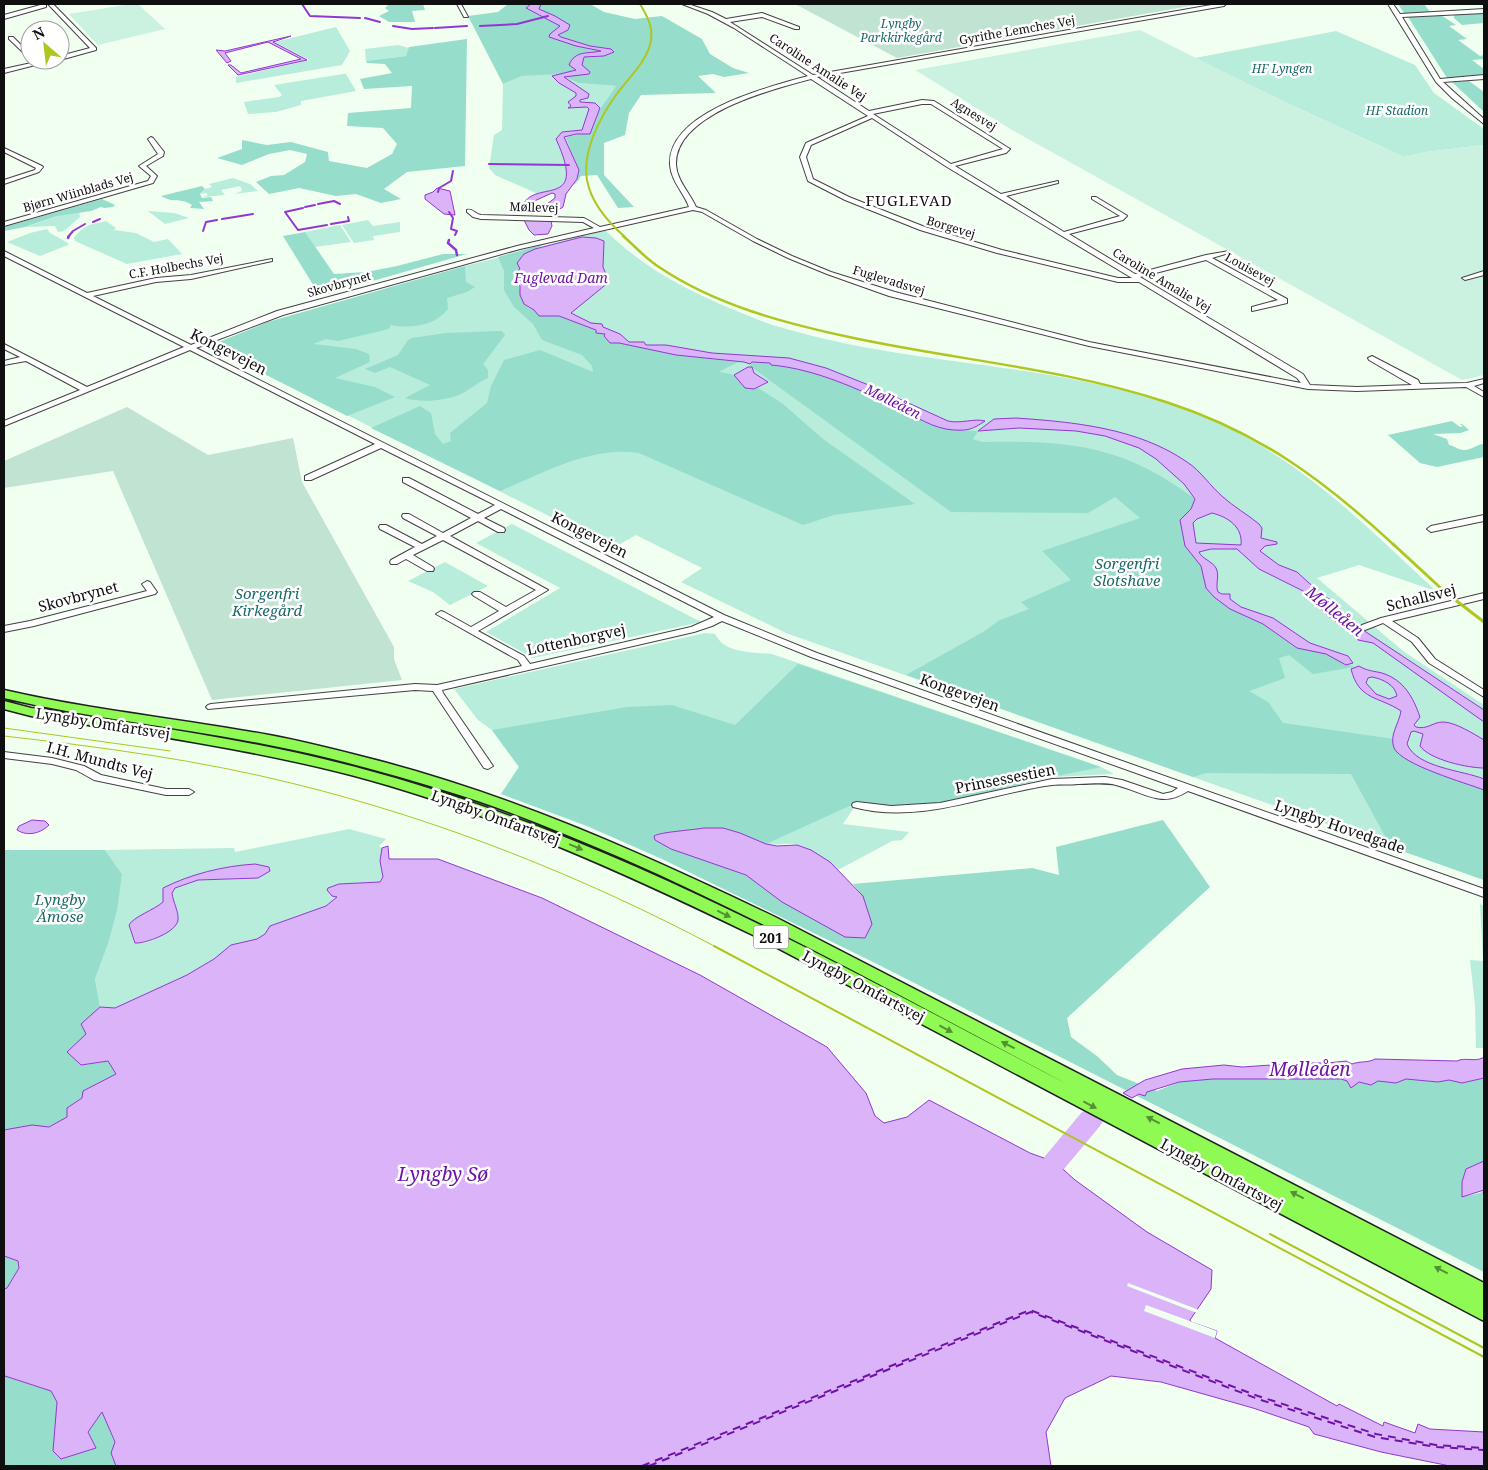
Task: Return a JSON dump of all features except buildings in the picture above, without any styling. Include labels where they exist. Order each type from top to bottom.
[{"type":"highway","name":"Lyngby Omfartsvej","points":[[4,694],[43,703],[270,740],[364,762],[461,790],[559,825],[674,875],[771,922],[1484,1293]]},
{"type":"highway","name":"Lyngby Omfartsvej","points":[[4,705],[31,712],[264,750],[357,772],[454,801],[547,834],[664,885],[761,932],[1484,1312]]},
{"type":"street","points":[[459,4],[466,16]]},
{"type":"street","name":"Caroline Amalie Vej","points":[[684,4],[726,21],[950,166],[1300,376],[1308,387]]},
{"type":"street","name":"Gyrithe Lemches Vej","points":[[812,76],[1224,4]]},
{"type":"street","points":[[1384,4],[1397,16],[1438,81],[1484,122]]},
{"type":"street","points":[[1391,4],[1397,16]]},
{"type":"street","points":[[4,17],[50,5],[65,20]]},
{"type":"street","points":[[1397,16],[1484,10]]},
{"type":"street","name":"Caroline Amalie Vej","points":[[726,21],[762,15],[797,28]]},
{"type":"street","points":[[70,25],[94,49],[70,55]]},
{"type":"street","points":[[11,38],[20,47]]},
{"type":"street","points":[[4,71],[20,66]]},
{"type":"street","points":[[693,208],[677,181],[673,166],[676,149],[687,131],[721,109],[777,86],[812,76]]},
{"type":"street","points":[[1438,81],[1484,77]]},
{"type":"street","name":"Agnesvej","points":[[869,114],[922,102],[932,102],[1007,149],[1004,152],[950,166]]},
{"type":"street","name":"Borgevej","points":[[869,114],[808,144],[803,157],[810,180],[906,224],[952,239],[1118,280],[1137,278]]},
{"type":"street","name":"Bjørn Wiinblads Vej","points":[[4,224],[151,182],[154,176],[142,166],[161,155],[161,152],[151,139]]},
{"type":"street","points":[[4,150],[40,167],[38,170],[4,182]]},
{"type":"street","points":[[1000,196],[1056,182]]},
{"type":"street","points":[[1063,234],[1121,219],[1124,216],[1094,198]]},
{"type":"street","name":"Skovbrynet","points":[[4,424],[280,313],[482,256],[598,228],[693,208]]},
{"type":"street","name":"Fuglevadsvej","points":[[693,208],[704,210],[755,240],[829,273],[892,294],[1089,344],[1308,387],[1357,390],[1467,385],[1484,381]]},
{"type":"street","name":"Møllevej","points":[[469,211],[475,216],[481,217],[584,220],[598,228]]},
{"type":"street","points":[[1137,278],[1227,252]]},
{"type":"street","name":"Kongevejen","points":[[4,253],[721,617],[814,655],[1186,788]]},
{"type":"street","name":"Louisevej","points":[[1206,257],[1284,301],[1256,309]]},
{"type":"street","name":"C.F. Holbechs Vej","points":[[86,295],[156,280],[191,276],[270,260]]},
{"type":"street","points":[[1465,278],[1484,273]]},
{"type":"street","points":[[4,346],[86,390]]},
{"type":"street","points":[[4,363],[27,358]]},
{"type":"street","points":[[1372,358],[1415,382],[1418,386]]},
{"type":"street","points":[[1467,385],[1484,395]]},
{"type":"street","points":[[308,478],[380,445]]},
{"type":"street","points":[[406,480],[502,530]]},
{"type":"street","points":[[394,562],[500,506]]},
{"type":"street","points":[[406,516],[543,590],[471,631]]},
{"type":"street","points":[[1431,529],[1484,518]]},
{"type":"street","points":[[383,527],[421,548]]},
{"type":"street","points":[[406,555],[430,568]]},
{"type":"street","name":"Skovbrynet","points":[[4,629],[31,624],[152,592],[148,584]]},
{"type":"street","points":[[477,594],[506,611]]},
{"type":"street","name":"Schallsvej","points":[[1365,627],[1384,620],[1484,596]]},
{"type":"street","points":[[441,614],[521,658],[527,666]]},
{"type":"street","name":"Lottenborgvej","points":[[211,707],[415,687],[437,688],[694,629],[709,624],[721,617]]},
{"type":"street","points":[[1384,620],[1415,640],[1432,661],[1484,694]]},
{"type":"street","points":[[437,688],[438,693],[488,766]]},
{"type":"street","name":"I.H. Mundts Vej","points":[[4,755],[52,761],[80,768],[98,778],[166,792],[189,792]]},
{"type":"street","name":"Prinsessestien","points":[[856,805],[891,810],[940,806],[1060,782],[1105,780],[1118,782],[1162,797],[1175,795],[1186,788]]},
{"type":"street","name":"Lyngby Hovedgade","points":[[1186,788],[1484,893]]},
{"type":"green space","points":[[138,4],[165,29],[98,45],[69,14]]},
{"type":"green space","points":[[423,4],[425,10],[412,11],[415,22],[389,22],[379,16],[389,11],[385,8],[388,5]]},
{"type":"green space","points":[[508,4],[590,4],[604,12],[635,19],[662,16],[702,39],[710,54],[733,68],[749,73],[724,77],[713,74],[698,76],[716,93],[641,95],[629,113],[625,135],[604,143],[604,175],[634,207],[618,208],[597,175],[581,176],[576,184],[579,170],[566,138],[590,133],[600,109],[616,86],[578,83],[558,74],[522,76],[503,84],[468,16],[498,12]]},
{"type":"green space","name":"Lyngby Parkkirkegård","points":[[795,4],[1201,4],[897,58]]},
{"type":"green space","points":[[1398,4],[1424,4],[1430,12],[1404,13]]},
{"type":"green space","points":[[1484,12],[1484,23],[1462,25],[1454,18],[1454,15]]},
{"type":"green space","points":[[1441,15],[1456,25],[1449,26],[1467,39],[1458,40],[1480,56],[1484,55],[1484,59],[1472,60],[1484,69],[1484,75],[1447,78],[1408,17]]},
{"type":"green space","points":[[336,27],[350,51],[342,65],[236,83],[236,77],[309,60],[275,42]]},
{"type":"green space","points":[[1140,30],[1274,97],[1404,157],[1426,152],[1484,145],[1484,375],[1462,380],[1012,130],[915,70]]},
{"type":"green space","points":[[1336,31],[1415,65],[1434,93],[1484,129],[1484,145],[1426,152],[1404,157],[1195,58]]},
{"type":"green space","points":[[467,39],[465,166],[407,172],[384,189],[401,199],[381,203],[356,194],[336,196],[299,188],[269,194],[256,182],[271,176],[284,175],[305,162],[307,154],[290,150],[269,154],[242,165],[217,158],[242,149],[242,140],[267,145],[291,142],[328,152],[329,161],[367,168],[392,154],[397,144],[383,128],[347,126],[348,113],[411,108],[412,86],[364,89],[360,79],[392,73],[385,64],[367,63],[366,61],[406,56],[409,47]]},
{"type":"green space","points":[[398,45],[409,48],[406,56],[366,61],[365,49]]},
{"type":"green space","points":[[346,74],[356,91],[301,101],[301,105],[276,112],[248,114],[244,102],[282,95],[274,85]]},
{"type":"green space","points":[[558,74],[578,83],[616,86],[600,109],[576,184],[538,194],[495,175],[489,168],[494,135],[502,130],[503,84],[522,76]]},
{"type":"green space","points":[[1469,81],[1484,92],[1484,112],[1452,82]]},
{"type":"green space","points":[[233,178],[250,184],[258,191],[234,194],[242,191],[240,186],[221,190],[225,195],[203,197],[208,195],[206,193],[201,194],[205,189],[212,187],[209,184]]},
{"type":"green space","points":[[202,186],[205,189],[200,194],[202,198],[211,197],[213,201],[199,202],[204,209],[190,208],[192,205],[188,203],[170,200],[161,196]]},
{"type":"green space","points":[[102,199],[115,205],[113,207],[101,207],[91,211],[57,216],[25,227],[4,231],[4,227]]},
{"type":"green space","points":[[79,211],[80,217],[64,231],[58,232],[55,226],[26,227],[66,213]]},
{"type":"green space","points":[[148,211],[174,213],[189,218],[165,224]]},
{"type":"green space","points":[[368,220],[373,226],[400,222],[400,232],[373,236],[374,240],[354,243],[342,225]]},
{"type":"green space","points":[[106,221],[116,228],[114,230],[136,233],[154,242],[168,239],[182,254],[127,264],[75,241],[74,237],[81,230],[89,225]]},
{"type":"green space","points":[[340,225],[351,242],[315,247],[305,232]]},
{"type":"green space","points":[[47,229],[50,233],[68,243],[68,245],[40,256],[7,242],[30,233]]},
{"type":"green space","name":"Sorgenfri Slotshave","points":[[605,230],[632,254],[678,284],[710,300],[769,324],[834,341],[885,351],[1042,374],[1093,383],[1144,396],[1194,413],[1230,428],[1294,467],[1353,514],[1436,591],[1359,565],[1317,578],[1403,651],[1484,705],[1484,880],[786,633],[681,582],[702,568],[636,535],[613,548],[209,346],[268,322],[465,266]]},
{"type":"green space","points":[[305,232],[334,274],[366,272],[443,254],[467,254],[320,296],[283,236]]},
{"type":"green space","points":[[544,244],[522,258],[520,269],[517,270],[516,274],[528,276],[517,283],[528,308],[559,316],[596,330],[596,333],[605,333],[604,336],[610,343],[619,343],[676,355],[738,362],[719,372],[733,375],[747,387],[758,388],[783,404],[823,439],[915,504],[834,515],[803,525],[639,453],[621,452],[585,457],[500,491],[371,428],[420,406],[431,413],[435,434],[443,444],[451,441],[450,433],[487,403],[491,386],[504,360],[540,350],[593,372],[592,366],[582,355],[542,340],[533,324],[514,307],[504,290],[504,271],[498,257]]},
{"type":"green space","points":[[465,266],[466,282],[475,287],[467,292],[447,298],[448,309],[443,315],[429,323],[406,327],[390,325],[390,328],[385,330],[338,341],[326,339],[313,344],[356,349],[369,354],[370,362],[335,378],[375,387],[395,397],[347,416],[209,346],[268,322]]},
{"type":"green space","points":[[502,331],[505,335],[483,364],[488,370],[488,378],[455,396],[440,400],[411,400],[405,398],[430,385],[390,367],[375,373],[365,369],[398,355],[408,340],[412,338],[446,333]]},
{"type":"green space","points":[[752,362],[770,363],[771,365],[793,368],[835,380],[936,426],[953,430],[978,431],[973,439],[982,442],[1042,442],[1094,449],[1144,467],[1195,499],[1191,509],[1180,520],[1185,546],[1201,566],[1206,588],[1214,597],[1230,609],[1263,624],[1293,646],[1326,654],[1354,667],[1313,674],[1289,655],[1279,658],[1285,678],[1249,691],[1268,702],[1283,723],[1394,739],[1404,758],[1484,790],[1484,880],[1391,847],[1351,774],[1206,773],[1193,777],[906,675],[983,632],[1000,620],[1029,609],[1021,602],[1071,580],[1042,551],[1140,518],[1115,497],[1088,513],[951,512],[750,366]]},
{"type":"green space","name":"Sorgenfri Kirkegård","points":[[127,407],[208,455],[293,438],[302,482],[394,647],[394,659],[402,680],[212,700],[113,471],[4,488],[4,461]]},
{"type":"green space","points":[[1452,421],[1460,427],[1463,426],[1460,424],[1462,424],[1469,430],[1461,433],[1433,434],[1447,439],[1449,445],[1462,450],[1484,444],[1484,457],[1437,467],[1420,463],[1388,435]]},
{"type":"green space","points":[[512,524],[701,622],[533,658],[486,632],[560,588],[476,543]]},
{"type":"green space","points":[[445,562],[488,586],[450,605],[433,592],[408,581]]},
{"type":"green space","points":[[705,633],[715,634],[719,641],[732,649],[772,654],[1101,767],[1114,774],[1052,777],[945,802],[900,806],[857,803],[843,824],[909,832],[902,840],[892,841],[838,870],[825,859],[808,849],[791,844],[766,844],[660,858],[587,826],[501,794],[519,767],[492,730],[478,720],[454,689]]},
{"type":"green space","points":[[798,664],[1101,767],[945,802],[900,806],[856,803],[766,844],[704,828],[659,833],[715,863],[746,875],[783,902],[863,896],[853,884],[1032,868],[1059,875],[1056,847],[1163,820],[1210,887],[1067,1018],[1071,1037],[1097,1056],[1117,1075],[1157,1091],[1179,1082],[1213,1079],[1341,1079],[1371,1085],[1378,1081],[1396,1083],[1406,1079],[1437,1082],[1449,1080],[1462,1083],[1484,1078],[1484,1161],[1466,1169],[1462,1182],[1462,1197],[1480,1193],[1484,1190],[1484,1272],[875,963],[660,858],[587,826],[501,794],[519,767],[492,730],[627,707],[672,705],[735,725]]},
{"type":"green space","points":[[349,829],[386,839],[379,846],[382,848],[380,861],[383,877],[380,882],[339,884],[330,891],[337,897],[326,906],[270,926],[265,934],[257,939],[231,945],[214,959],[187,975],[115,1008],[100,1007],[95,979],[108,944],[122,874],[105,850],[234,848],[235,852]],"holes":[[[255,864],[258,878],[198,880],[175,888],[172,893],[178,917],[175,923],[154,940],[135,943],[129,925],[163,902],[163,890],[173,884],[208,871]]]},
{"type":"green space","name":"Lyngby Åmose","points":[[4,850],[105,850],[122,874],[117,910],[108,944],[95,979],[100,1007],[92,1015],[81,1065],[108,1061],[116,1074],[83,1091],[82,1098],[67,1108],[67,1117],[49,1127],[32,1125],[4,1130]]},
{"type":"green space","points":[[1480,904],[1484,906],[1484,1048],[1476,1048],[1475,1005],[1470,960],[1483,961]]},
{"type":"green space","points":[[4,1256],[18,1261],[19,1268],[7,1288],[4,1289]]},
{"type":"green space","points":[[5,1376],[51,1391],[57,1402],[53,1451],[61,1459],[96,1448],[88,1432],[102,1412],[115,1443],[111,1453],[116,1466],[4,1466]]},
{"type":"water","points":[[531,4],[541,4],[539,9],[570,25],[568,30],[558,35],[561,37],[590,46],[611,49],[614,52],[604,56],[584,57],[582,65],[590,72],[589,74],[564,77],[589,94],[588,98],[580,100],[580,102],[595,103],[600,108],[590,134],[576,134],[564,137],[579,170],[577,179],[566,194],[563,207],[555,212],[547,212],[547,204],[555,198],[555,194],[552,193],[530,203],[532,210],[525,211],[522,208],[527,199],[563,185],[566,177],[565,162],[556,139],[562,132],[582,130],[589,109],[587,107],[568,108],[571,106],[568,102],[576,96],[576,93],[559,83],[552,76],[576,70],[569,65],[578,55],[601,51],[576,46],[549,37],[560,26],[526,8]]},
{"type":"water","points":[[291,36],[273,42],[307,60],[238,75],[228,65],[231,65],[241,73],[301,59],[268,42],[225,53],[231,61],[227,63],[216,50],[225,51]]},
{"type":"water","points":[[437,188],[450,191],[455,215],[444,214],[425,199],[425,195]]},
{"type":"water","points":[[524,220],[551,221],[552,226],[548,234],[534,235]]},
{"type":"water","name":"Fuglevad Dam","points":[[582,237],[596,238],[604,241],[603,267],[609,282],[571,313],[591,323],[602,324],[603,327],[620,334],[629,342],[644,342],[646,345],[666,345],[712,353],[789,358],[826,368],[948,421],[985,421],[967,430],[946,429],[924,422],[897,407],[820,375],[771,365],[770,363],[752,362],[750,364],[676,355],[619,343],[610,343],[604,336],[605,334],[596,333],[596,330],[559,316],[539,316],[534,310],[524,304],[520,295],[520,286],[517,281],[526,279],[528,276],[515,273],[520,269],[517,263],[524,254],[535,249]]},
{"type":"water","points":[[748,367],[752,367],[754,373],[768,382],[754,389],[745,388],[734,375]]},
{"type":"water","points":[[1016,418],[1105,429],[1148,441],[1187,462],[1223,497],[1259,524],[1262,528],[1261,538],[1277,542],[1277,544],[1265,546],[1260,551],[1279,565],[1297,572],[1321,594],[1337,604],[1340,611],[1360,627],[1352,630],[1341,625],[1327,615],[1305,592],[1259,569],[1237,549],[1211,549],[1199,552],[1216,568],[1218,592],[1230,594],[1230,599],[1241,607],[1273,618],[1310,643],[1348,656],[1353,663],[1346,665],[1326,654],[1297,648],[1263,624],[1230,609],[1214,597],[1206,588],[1201,566],[1185,546],[1180,520],[1191,509],[1195,499],[1184,484],[1156,459],[1139,448],[1105,436],[1076,431],[1019,428],[978,431],[994,419]],"holes":[[[1212,513],[1224,517],[1237,528],[1240,533],[1241,545],[1196,543],[1193,523],[1197,519]]]},
{"type":"water","points":[[1363,630],[1484,710],[1484,722],[1373,643],[1358,640],[1358,632]]},
{"type":"water","points":[[1359,666],[1382,673],[1390,676],[1402,685],[1411,696],[1420,717],[1414,725],[1416,727],[1420,728],[1443,722],[1453,724],[1484,740],[1484,768],[1459,765],[1432,755],[1420,746],[1423,734],[1414,731],[1411,732],[1407,744],[1412,752],[1430,763],[1484,779],[1484,790],[1421,767],[1399,754],[1394,748],[1393,734],[1401,711],[1371,696],[1359,687],[1351,669]],"holes":[[[1368,678],[1376,678],[1391,686],[1397,696],[1389,699],[1376,694],[1366,683]]]},
{"type":"water","points":[[32,820],[45,821],[49,825],[42,830],[30,834],[17,830],[19,826]]},
{"type":"water","points":[[704,828],[723,828],[766,844],[777,846],[797,845],[811,850],[830,862],[863,896],[872,924],[865,938],[845,937],[782,902],[746,875],[671,849],[655,840],[654,836]]},
{"type":"water","name":"Lyngby Sø","points":[[388,846],[389,859],[438,859],[542,898],[700,975],[827,1047],[866,1093],[875,1116],[884,1123],[907,1117],[929,1100],[1030,1153],[1055,1162],[1075,1180],[1147,1232],[1212,1270],[1211,1289],[1190,1320],[1191,1322],[1217,1331],[1215,1338],[1337,1406],[1339,1404],[1383,1426],[1384,1422],[1415,1433],[1418,1424],[1430,1429],[1484,1432],[1484,1466],[1450,1466],[1381,1452],[1314,1434],[1309,1427],[1253,1408],[1161,1382],[1111,1376],[1065,1398],[1046,1432],[1051,1466],[116,1466],[111,1453],[115,1442],[102,1412],[88,1432],[96,1448],[61,1459],[53,1451],[57,1402],[51,1391],[5,1376],[4,1378],[4,1289],[7,1288],[19,1268],[18,1261],[4,1256],[4,1130],[32,1125],[49,1127],[67,1117],[67,1108],[82,1098],[83,1091],[116,1074],[108,1061],[81,1065],[67,1052],[86,1034],[81,1024],[100,1007],[115,1008],[187,975],[214,959],[231,945],[257,939],[265,934],[270,926],[326,906],[337,897],[332,896],[327,890],[328,888],[339,884],[380,882],[383,877],[380,861],[382,848]]},
{"type":"water","points":[[255,864],[269,867],[270,871],[258,878],[198,880],[175,888],[172,893],[178,917],[176,924],[167,933],[146,942],[135,943],[129,925],[135,919],[163,902],[163,888],[208,871]]},
{"type":"water","points":[[1484,1058],[1484,1078],[1462,1083],[1449,1080],[1438,1082],[1406,1079],[1396,1083],[1378,1081],[1371,1085],[1359,1082],[1351,1088],[1347,1081],[1341,1079],[1213,1079],[1179,1082],[1147,1092],[1145,1096],[1139,1094],[1132,1098],[1123,1093],[1145,1080],[1182,1069],[1224,1065],[1242,1067],[1346,1061],[1352,1064],[1375,1059],[1457,1061]]},
{"type":"water","points":[[1484,1161],[1484,1190],[1462,1197],[1462,1182],[1466,1169]]},
{"type":"pier","points":[[1128,1283],[1199,1310],[1197,1313],[1127,1286]]},
{"type":"pier","points":[[1146,1305],[1217,1331],[1215,1338],[1144,1311]]},
{"type":"waterway","points":[[302,4],[310,16],[360,18]]},
{"type":"waterway","points":[[480,26],[517,24],[548,16]]},
{"type":"waterway","points":[[365,18],[380,22]]},
{"type":"waterway","points":[[393,26],[412,29],[433,28]]},
{"type":"waterway","points":[[435,28],[467,26]]},
{"type":"waterway","points":[[489,164],[569,165]]},
{"type":"waterway","points":[[438,192],[439,188],[451,181],[453,171]]},
{"type":"waterway","points":[[318,204],[334,201],[340,204]]},
{"type":"waterway","points":[[305,207],[315,205]]},
{"type":"waterway","points":[[303,208],[285,212],[298,230],[327,225]]},
{"type":"waterway","points":[[449,212],[453,218],[451,229],[457,231],[455,235]]},
{"type":"waterway","points":[[222,219],[253,214]]},
{"type":"waterway","points":[[331,224],[349,221],[348,217]]},
{"type":"waterway","points":[[93,222],[100,219]]},
{"type":"waterway","points":[[203,231],[206,222],[217,220]]},
{"type":"waterway","points":[[68,237],[73,231],[85,224]]},
{"type":"waterway","points":[[449,240],[448,243],[456,250],[457,255]]},
{"type":"waterway","name":"Mølleåen","points":[[1055,1162],[1091,1119]]},
{"type":"ferry route","points":[[642,1466],[1030,1310],[1258,1396],[1376,1434],[1436,1445],[1484,1448]]},
{"type":"ferry route","points":[[649,1466],[1031,1312],[1258,1399],[1375,1437],[1437,1447],[1484,1450]]},
{"type":"tram line","points":[[4,728],[170,751]]},
{"type":"tram line","points":[[4,736],[186,761],[259,775],[350,798],[458,833],[563,874],[666,921],[716,947]]},
{"type":"tram line","points":[[714,946],[1484,1357]]},
{"type":"tram line","points":[[1270,1234],[1484,1348]]},
{"type":"railway","points":[[625,237],[607,219],[592,196],[586,169],[587,158],[598,124],[616,95],[642,62],[649,48],[651,40],[650,26],[640,4]]},
{"type":"railway","points":[[623,236],[654,264],[681,280],[727,302],[775,319],[824,332],[889,345],[1009,365],[1088,381],[1127,390],[1200,414],[1261,443],[1316,479],[1395,546]]},
{"type":"railway","points":[[1393,544],[1445,592],[1484,622]]},
{"type":"district","name":"FUGLEVAD","points":[[909,200]]},
{"type":"park label","name":"HF Lyngen","points":[[1282,68]]},
{"type":"park label","name":"HF Stadion","points":[[1397,110]]}]
